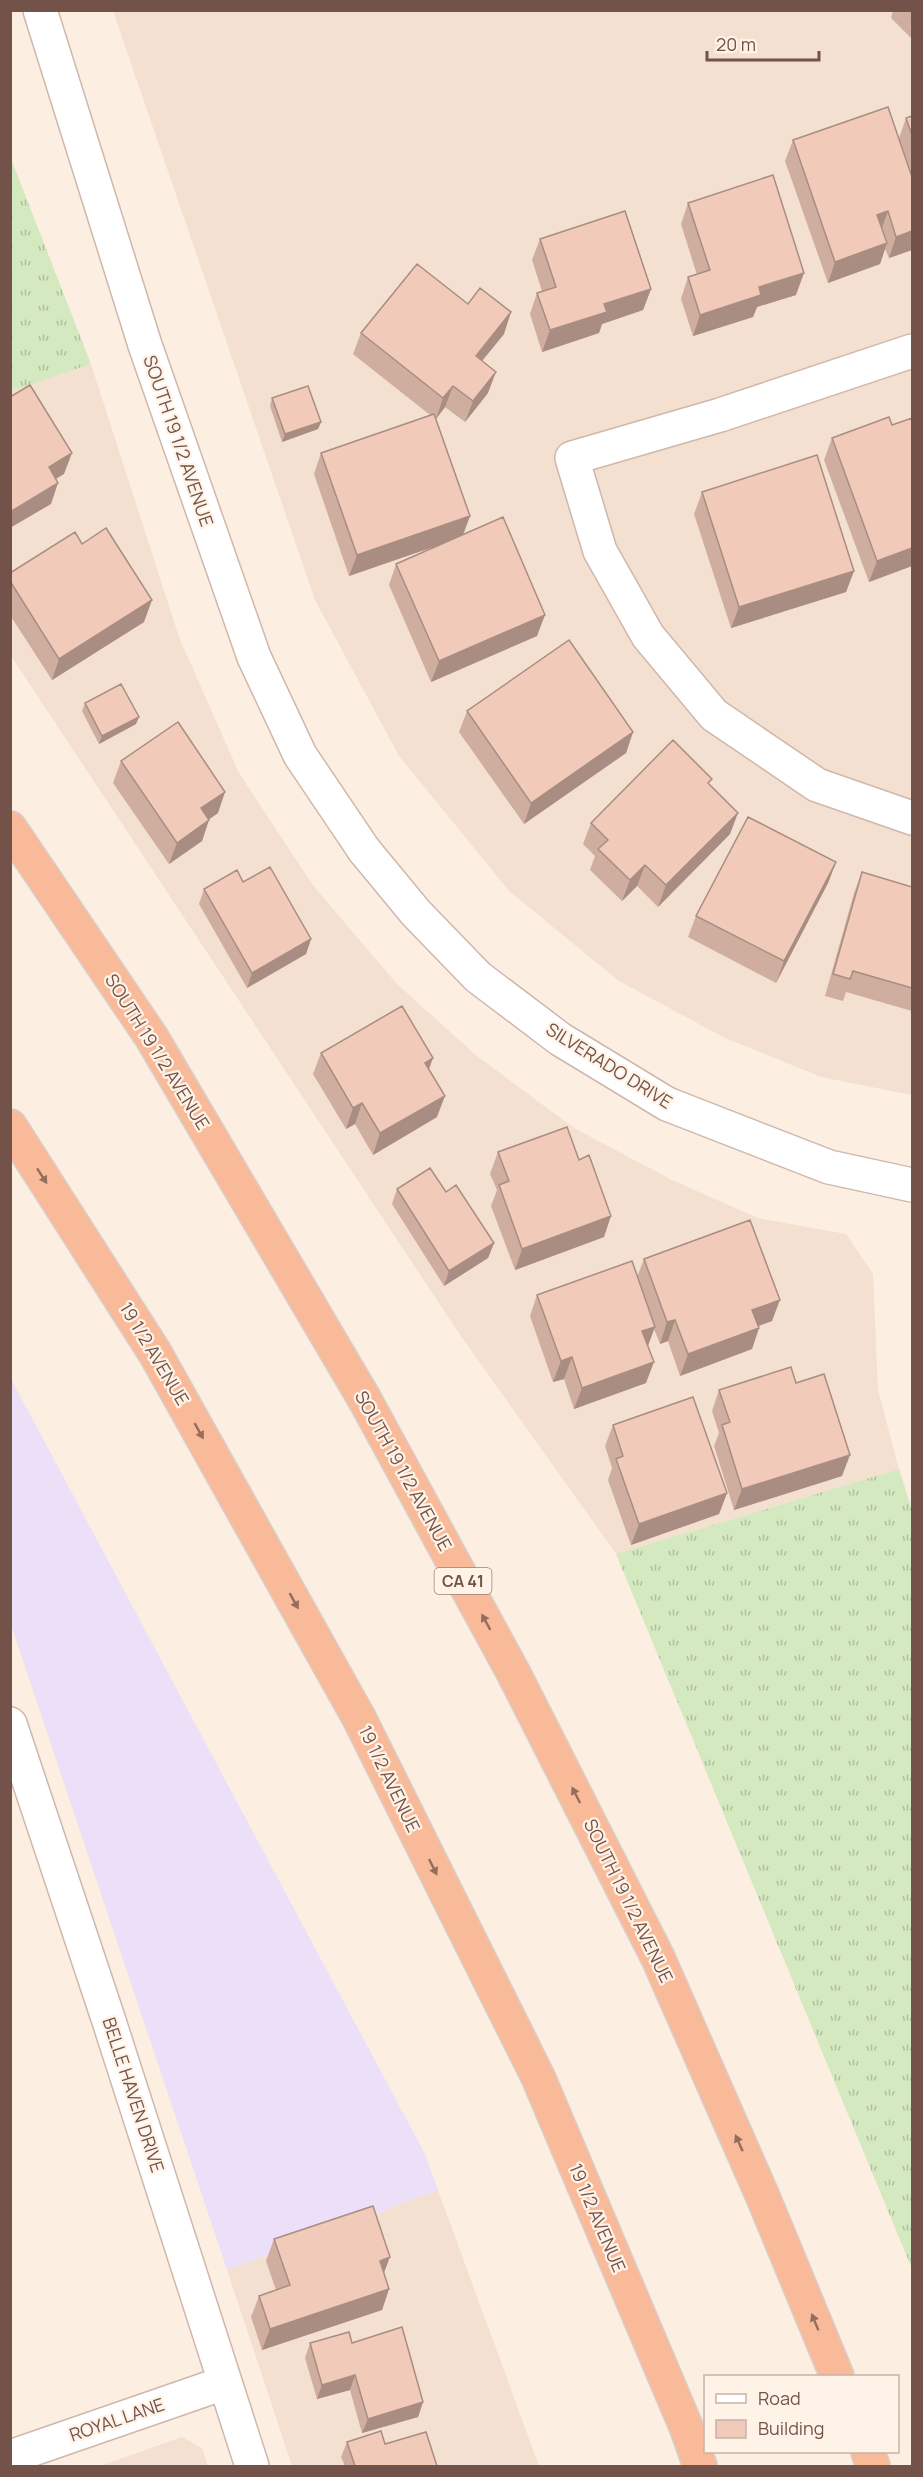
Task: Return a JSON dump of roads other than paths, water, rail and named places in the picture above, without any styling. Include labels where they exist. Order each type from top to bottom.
[{"type":"highway","name":"SOUTH 19 1/2 AVENUE","points":[[10,828],[152,1038],[364,1400],[514,1674],[658,1958],[763,2197],[837,2375]]},
{"type":"highway","name":"19 1/2 AVENUE","points":[[10,1126],[155,1353],[359,1718],[538,2077],[687,2429],[700,2466]]},
{"type":"street","name":"SOUTH 19 1/2 AVENUE","points":[[39,10],[145,345],[254,657],[300,755],[364,850]]},
{"type":"street","points":[[912,351],[720,415],[572,458],[600,551],[648,636],[714,715],[817,785],[912,818]]},
{"type":"street","name":"SILVERADO DRIVE","points":[[364,850],[416,913],[478,977],[579,1051],[667,1104],[829,1167],[912,1185]]},
{"type":"street","name":"BELLE HAVEN DRIVE","points":[[10,1724],[108,2018],[252,2466]]},
{"type":"street","name":"ROYAL LANE","points":[[10,2457],[224,2383]]}]
